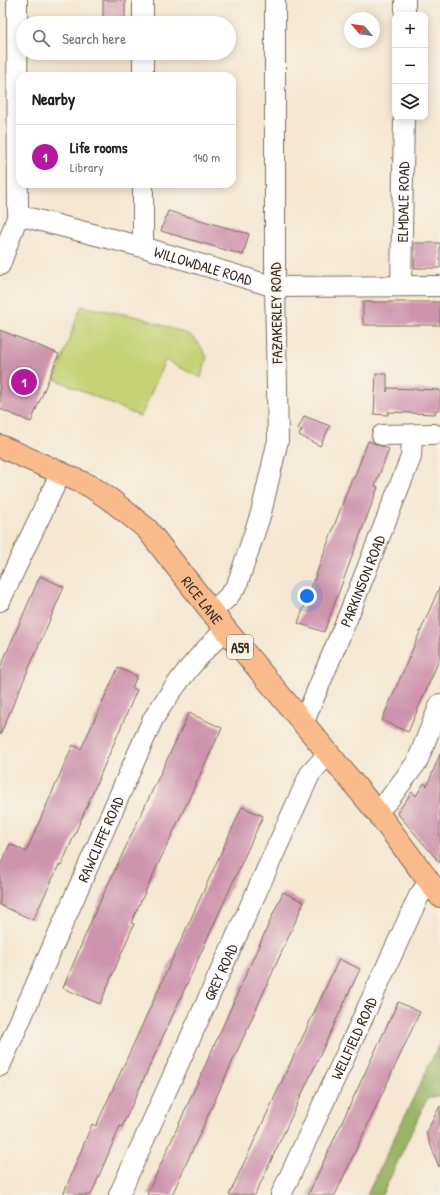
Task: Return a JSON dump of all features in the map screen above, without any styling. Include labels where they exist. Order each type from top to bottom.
[{"type":"highway","name":"RICE LANE","points":[[0,446],[90,486],[111,500],[147,529],[213,611],[226,630],[376,812],[435,889]]},
{"type":"street","points":[[17,0],[17,16]]},
{"type":"street","points":[[143,0],[143,16]]},
{"type":"street","name":"FAZAKERLEY ROAD","points":[[213,611],[228,597],[237,585],[261,513],[278,440],[275,287],[275,0]]},
{"type":"street","points":[[405,0],[405,12]]},
{"type":"street","points":[[17,60],[17,72]]},
{"type":"street","points":[[143,60],[143,72]]},
{"type":"street","name":"ELMDALE ROAD","points":[[402,286],[404,120]]},
{"type":"street","points":[[0,265],[18,215],[18,188]]},
{"type":"street","points":[[143,188],[143,247]]},
{"type":"street","name":"WILLOWDALE ROAD","points":[[18,215],[143,247],[275,287],[440,286]]},
{"type":"street","points":[[382,435],[412,436],[434,434]]},
{"type":"street","name":"PARKINSON ROAD","points":[[303,724],[349,614],[411,457],[412,436]]},
{"type":"street","points":[[0,601],[61,472]]},
{"type":"street","name":"RAWCLIFFE ROAD","points":[[0,1066],[153,719],[170,692],[214,640],[226,630]]},
{"type":"street","points":[[376,812],[390,798],[417,762],[440,704]]},
{"type":"street","name":"GREY ROAD","points":[[119,1195],[310,774],[328,754]]},
{"type":"street","name":"WELLFIELD ROAD","points":[[281,1195],[419,896],[435,889]]},
{"type":"green space","points":[[81,306],[139,317],[190,335],[198,342],[207,357],[201,378],[165,360],[141,417],[55,379]]},
{"type":"green space","points":[[440,1042],[440,1095],[427,1099],[382,1195],[367,1195]]},
{"type":"building","points":[[103,0],[125,0],[125,16],[103,16]]},
{"type":"building","points":[[168,211],[249,234],[243,255],[161,231]]},
{"type":"building","points":[[414,243],[440,243],[440,268],[414,268]]},
{"type":"building","points":[[363,302],[440,302],[440,325],[363,325]]},
{"type":"building","points":[[0,330],[59,354],[31,422],[0,409]]},
{"type":"building","points":[[376,374],[387,374],[387,392],[388,388],[440,390],[440,410],[436,410],[435,414],[388,412],[388,415],[374,414]]},
{"type":"building","points":[[304,416],[330,426],[320,446],[299,435],[302,430],[298,429]]},
{"type":"building","points":[[368,441],[389,449],[375,486],[378,487],[324,632],[298,623],[352,478],[354,478]]},
{"type":"building","points":[[40,576],[64,587],[0,735],[0,668]]},
{"type":"building","points":[[440,586],[440,658],[408,732],[382,720]]},
{"type":"building","points":[[118,668],[137,676],[132,688],[137,690],[61,866],[59,865],[33,920],[0,905],[0,866],[10,844],[26,852],[73,745],[81,749]]},
{"type":"building","points":[[189,713],[222,728],[131,923],[134,924],[100,1004],[63,988],[96,910]]},
{"type":"building","points":[[440,754],[440,863],[397,813],[412,792],[416,796],[424,783],[427,786]]},
{"type":"building","points":[[242,807],[263,816],[122,1127],[120,1126],[91,1195],[63,1195],[92,1124],[96,1126]]},
{"type":"building","points":[[283,892],[304,902],[240,1045],[172,1195],[147,1195]]},
{"type":"building","points":[[339,959],[360,969],[255,1195],[229,1195]]},
{"type":"building","points":[[398,1002],[420,1012],[335,1195],[308,1195]]},
{"type":"building","points":[[440,1106],[440,1166],[439,1167],[426,1133]]},
{"type":"place","name":"Life rooms","points":[[24,382]]}]
